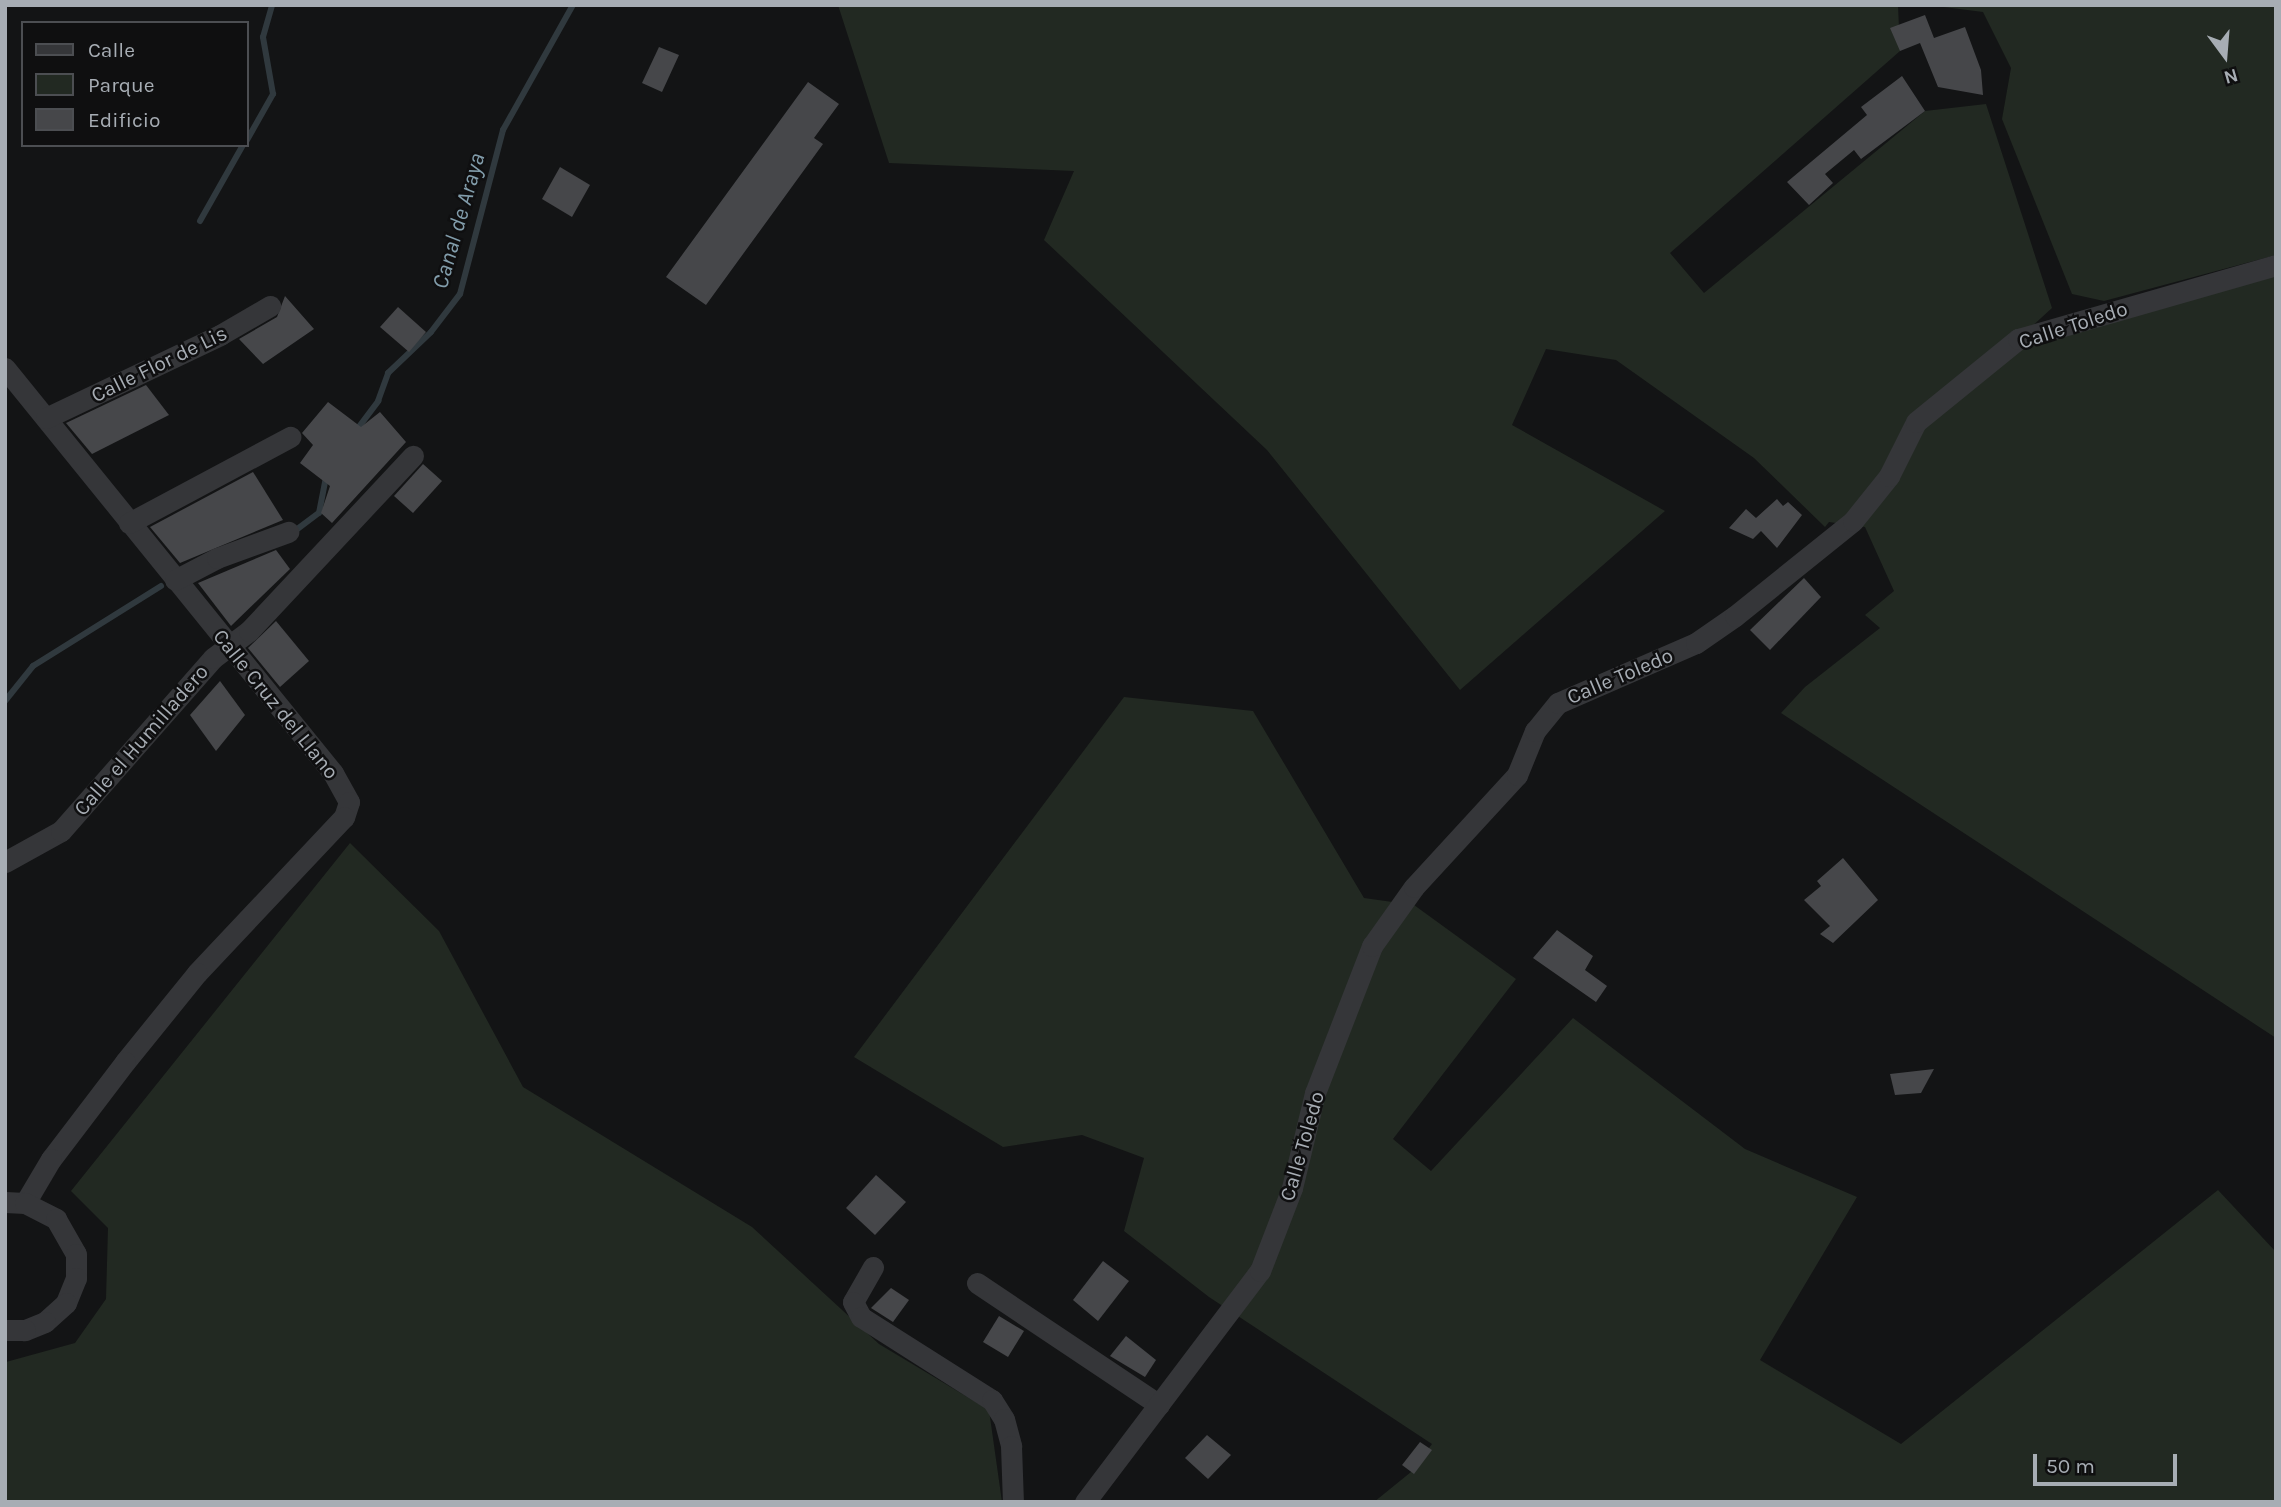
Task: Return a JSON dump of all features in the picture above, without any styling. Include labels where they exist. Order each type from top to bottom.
[{"type":"street","name":"Calle Toledo","points":[[1085,1502],[1260,1271],[1292,1188],[1315,1093],[1372,946],[1414,887],[1517,775],[1535,731],[1558,703],[1696,643],[1735,617],[1853,521],[1889,476],[1916,422],[2018,339],[2276,265]]},
{"type":"street","name":"Calle Flor de Lis","points":[[46,418],[220,335],[270,306]]},
{"type":"street","name":"Calle Cruz del Llano","points":[[5,368],[344,788],[349,802],[344,817],[197,973],[15,1203]]},
{"type":"street","points":[[129,523],[290,437]]},
{"type":"street","name":"Calle el Humilladero","points":[[5,862],[61,831],[213,658],[249,631],[413,456]]},
{"type":"street","points":[[175,580],[217,558],[288,532]]},
{"type":"street","points":[[5,1330],[25,1330],[45,1322],[66,1303],[76,1278],[76,1255],[66,1231],[47,1212],[15,1203]]},
{"type":"street","points":[[873,1267],[853,1302],[861,1317],[992,1400],[1004,1419],[1011,1446],[1013,1502]]},
{"type":"street","points":[[977,1283],[1159,1405]]},
{"type":"green space","points":[[838,5],[1898,5],[1900,51],[1670,253],[1704,293],[1925,111],[1986,104],[2052,308],[2020,337],[2276,265],[2276,1038],[1781,713],[1805,687],[1880,628],[1865,615],[1894,591],[1865,527],[1829,522],[1825,527],[1754,458],[1616,360],[1546,349],[1512,425],[1665,511],[1460,690],[1267,450],[1044,240],[1074,171],[889,163]]},
{"type":"green space","points":[[1928,5],[2276,5],[2276,255],[2104,301],[2072,294],[2002,119],[2011,68],[1983,12]]},
{"type":"green space","points":[[1124,697],[1253,711],[1364,898],[1414,905],[1516,979],[1393,1139],[1431,1171],[1573,1018],[1745,1149],[1857,1197],[1760,1360],[1901,1444],[2218,1190],[2276,1252],[2276,1502],[1374,1502],[1411,1472],[1432,1444],[1209,1297],[1124,1231],[1144,1158],[1082,1135],[1003,1147],[854,1057]]},
{"type":"green space","points":[[350,843],[439,931],[523,1087],[752,1227],[879,1344],[989,1410],[1002,1502],[5,1502],[6,1362],[75,1343],[106,1299],[108,1228],[71,1191]]},
{"type":"building","points":[[1925,15],[1934,38],[1965,27],[1981,70],[1983,95],[1938,87],[1920,43],[1900,51],[1890,28]]},
{"type":"building","points":[[659,47],[679,55],[662,92],[642,83]]},
{"type":"building","points":[[1902,76],[1925,111],[1861,159],[1854,150],[1825,174],[1833,183],[1809,205],[1787,182],[1867,115],[1861,107]]},
{"type":"building","points":[[808,82],[839,104],[814,138],[823,144],[706,305],[666,277]]},
{"type":"building","points":[[560,167],[590,185],[572,217],[542,199]]},
{"type":"building","points":[[285,296],[314,329],[263,364],[239,339],[277,317]]},
{"type":"building","points":[[398,307],[426,332],[409,352],[380,327]]},
{"type":"building","points":[[146,385],[169,415],[92,454],[66,423]]},
{"type":"building","points":[[328,402],[361,427],[380,412],[406,442],[332,523],[321,513],[330,486],[300,463],[313,445],[302,433]]},
{"type":"building","points":[[423,464],[442,481],[413,513],[394,496]]},
{"type":"building","points":[[253,472],[283,520],[180,563],[150,527]]},
{"type":"building","points":[[1777,499],[1783,506],[1788,502],[1802,515],[1777,548],[1761,531],[1753,539],[1729,528],[1746,509],[1756,518]]},
{"type":"building","points":[[276,550],[290,569],[231,626],[198,583]]},
{"type":"building","points":[[1804,578],[1821,597],[1770,650],[1750,630]]},
{"type":"building","points":[[276,621],[309,661],[280,687],[248,648]]},
{"type":"building","points":[[220,681],[245,715],[216,751],[190,715]]},
{"type":"building","points":[[1843,858],[1878,900],[1833,943],[1820,934],[1830,926],[1804,900],[1821,886],[1817,881]]},
{"type":"building","points":[[1557,930],[1593,956],[1585,970],[1607,986],[1596,1002],[1533,958]]},
{"type":"building","points":[[1934,1069],[1921,1093],[1895,1095],[1890,1074]]},
{"type":"building","points":[[876,1175],[906,1202],[875,1235],[846,1208]]},
{"type":"building","points":[[1103,1261],[1129,1281],[1098,1321],[1073,1300]]},
{"type":"building","points":[[891,1288],[909,1300],[893,1322],[871,1308]]},
{"type":"building","points":[[999,1316],[1024,1331],[1008,1357],[983,1342]]},
{"type":"building","points":[[1126,1336],[1156,1360],[1145,1377],[1110,1356]]},
{"type":"building","points":[[1207,1435],[1231,1455],[1208,1479],[1185,1458]]},
{"type":"building","points":[[1420,1442],[1432,1450],[1414,1474],[1402,1465]]},
{"type":"waterway","points":[[248,138],[273,94],[263,37],[272,5]]},
{"type":"waterway","name":"Canal de Araya","points":[[355,432],[378,401],[388,373],[431,332],[460,294],[503,130],[573,5]]},
{"type":"waterway","points":[[200,221],[242,147]]},
{"type":"waterway","name":"Canal de Araya","points":[[292,533],[319,513],[326,476]]},
{"type":"waterway","name":"Canal de Araya","points":[[5,701],[33,666],[161,586]]}]
